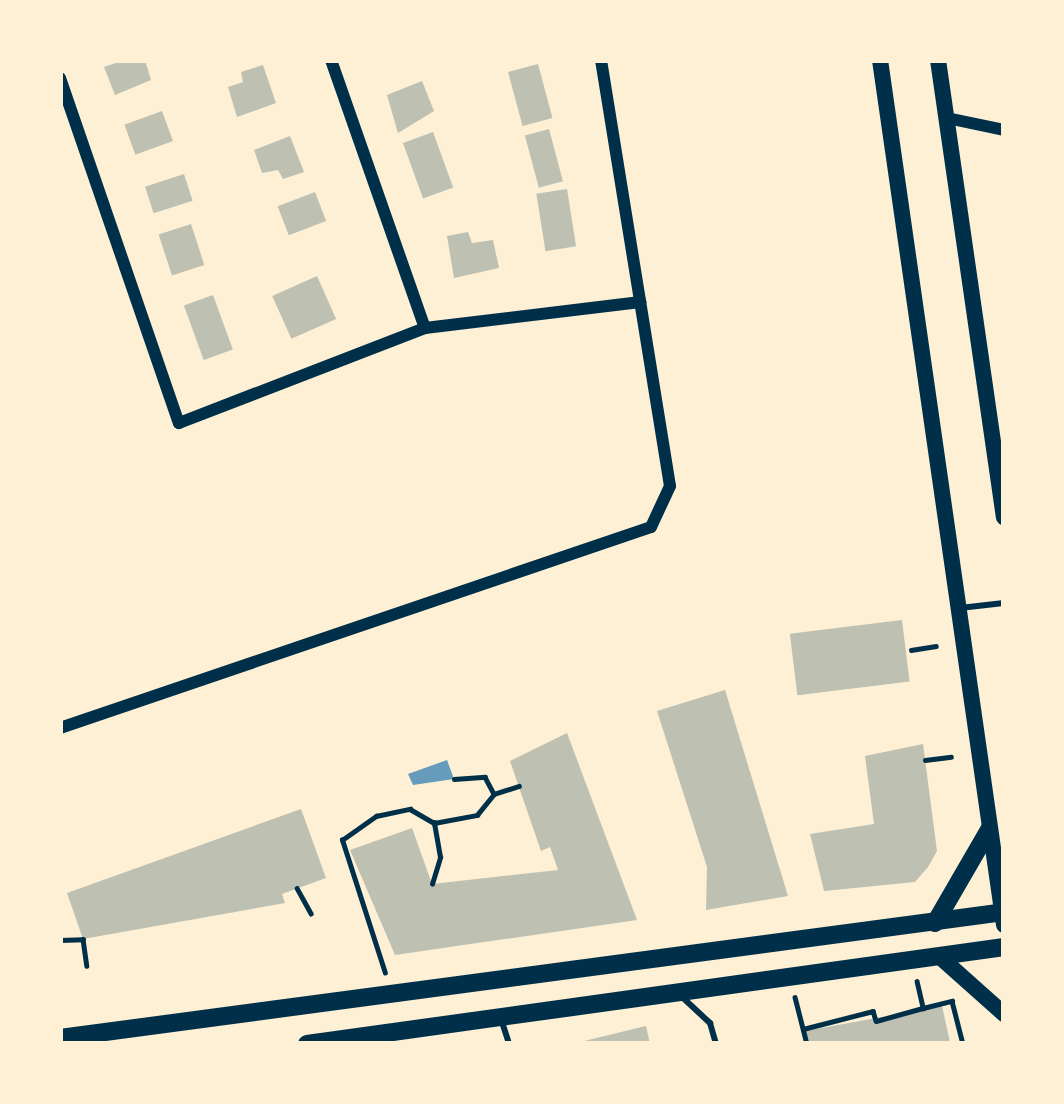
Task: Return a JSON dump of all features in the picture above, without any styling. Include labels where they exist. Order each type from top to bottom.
[{"type":"main road","points":[[935,923],[989,830]]},
{"type":"main road","points":[[60,1038],[1003,916]]},
{"type":"main road","points":[[307,1044],[1004,947]]},
{"type":"street","points":[[331,60],[425,328]]},
{"type":"street","points":[[60,728],[651,527],[670,486],[601,60]]},
{"type":"street","points":[[880,60],[1003,916]]},
{"type":"street","points":[[938,60],[1004,518]]},
{"type":"street","points":[[60,77],[179,423],[425,328],[640,302]]},
{"type":"street","points":[[946,118],[1004,130]]},
{"type":"street","points":[[940,957],[1004,1014]]},
{"type":"lane","points":[[958,608],[1004,603]]},
{"type":"lane","points":[[678,994],[710,1023],[716,1044]]},
{"type":"lane","points":[[501,1018],[508,1044]]},
{"type":"path","points":[[911,650],[936,646]]},
{"type":"path","points":[[925,760],[951,757]]},
{"type":"path","points":[[454,779],[485,777],[494,794]]},
{"type":"path","points":[[386,976],[342,840],[376,816],[410,808],[434,823],[477,815],[494,794],[519,786]]},
{"type":"path","points":[[432,884],[440,857],[434,823]]},
{"type":"path","points":[[297,888],[311,913]]},
{"type":"path","points":[[60,940],[83,939],[87,966]]},
{"type":"path","points":[[916,976],[923,1008]]},
{"type":"path","points":[[793,992],[807,1044]]},
{"type":"path","points":[[803,1029],[873,1011],[876,1021],[952,1001],[963,1044]]},
{"type":"path","points":[[946,1023],[956,1020]]},
{"type":"water","points":[[447,760],[454,779],[413,785],[408,774]]},
{"type":"building","points":[[145,60],[151,80],[115,95],[104,67]]},
{"type":"building","points":[[538,64],[552,118],[523,126],[508,72]]},
{"type":"building","points":[[263,65],[276,103],[237,117],[228,87],[243,82],[241,72]]},
{"type":"building","points":[[422,81],[434,111],[398,133],[387,95]]},
{"type":"building","points":[[162,111],[173,141],[135,155],[124,125]]},
{"type":"building","points":[[549,129],[563,181],[539,188],[525,135]]},
{"type":"building","points":[[433,132],[453,187],[423,198],[403,143]]},
{"type":"building","points":[[290,136],[304,172],[283,179],[278,170],[262,173],[254,150]]},
{"type":"building","points":[[184,174],[193,201],[154,213],[145,187]]},
{"type":"building","points":[[567,189],[576,246],[545,251],[536,194]]},
{"type":"building","points":[[315,192],[326,221],[289,235],[278,206]]},
{"type":"building","points":[[191,224],[204,265],[172,275],[159,235]]},
{"type":"building","points":[[468,232],[472,243],[493,240],[499,268],[454,278],[447,236]]},
{"type":"building","points":[[317,276],[336,319],[291,339],[272,296]]},
{"type":"building","points":[[213,295],[233,350],[204,360],[184,306]]},
{"type":"building","points":[[902,620],[910,682],[797,695],[790,634]]},
{"type":"building","points":[[725,690],[788,896],[706,910],[707,867],[657,711]]},
{"type":"building","points":[[567,733],[637,920],[395,955],[350,850],[412,828],[432,884],[558,870],[550,847],[541,851],[510,761]]},
{"type":"building","points":[[923,744],[937,851],[928,867],[915,882],[824,891],[810,834],[874,824],[865,756]]},
{"type":"building","points":[[301,809],[326,878],[282,894],[285,903],[83,939],[67,893]]},
{"type":"building","points":[[942,1006],[950,1042],[942,1044],[809,1044],[805,1031]]},
{"type":"building","points":[[646,1026],[650,1044],[580,1044],[580,1042]]}]
